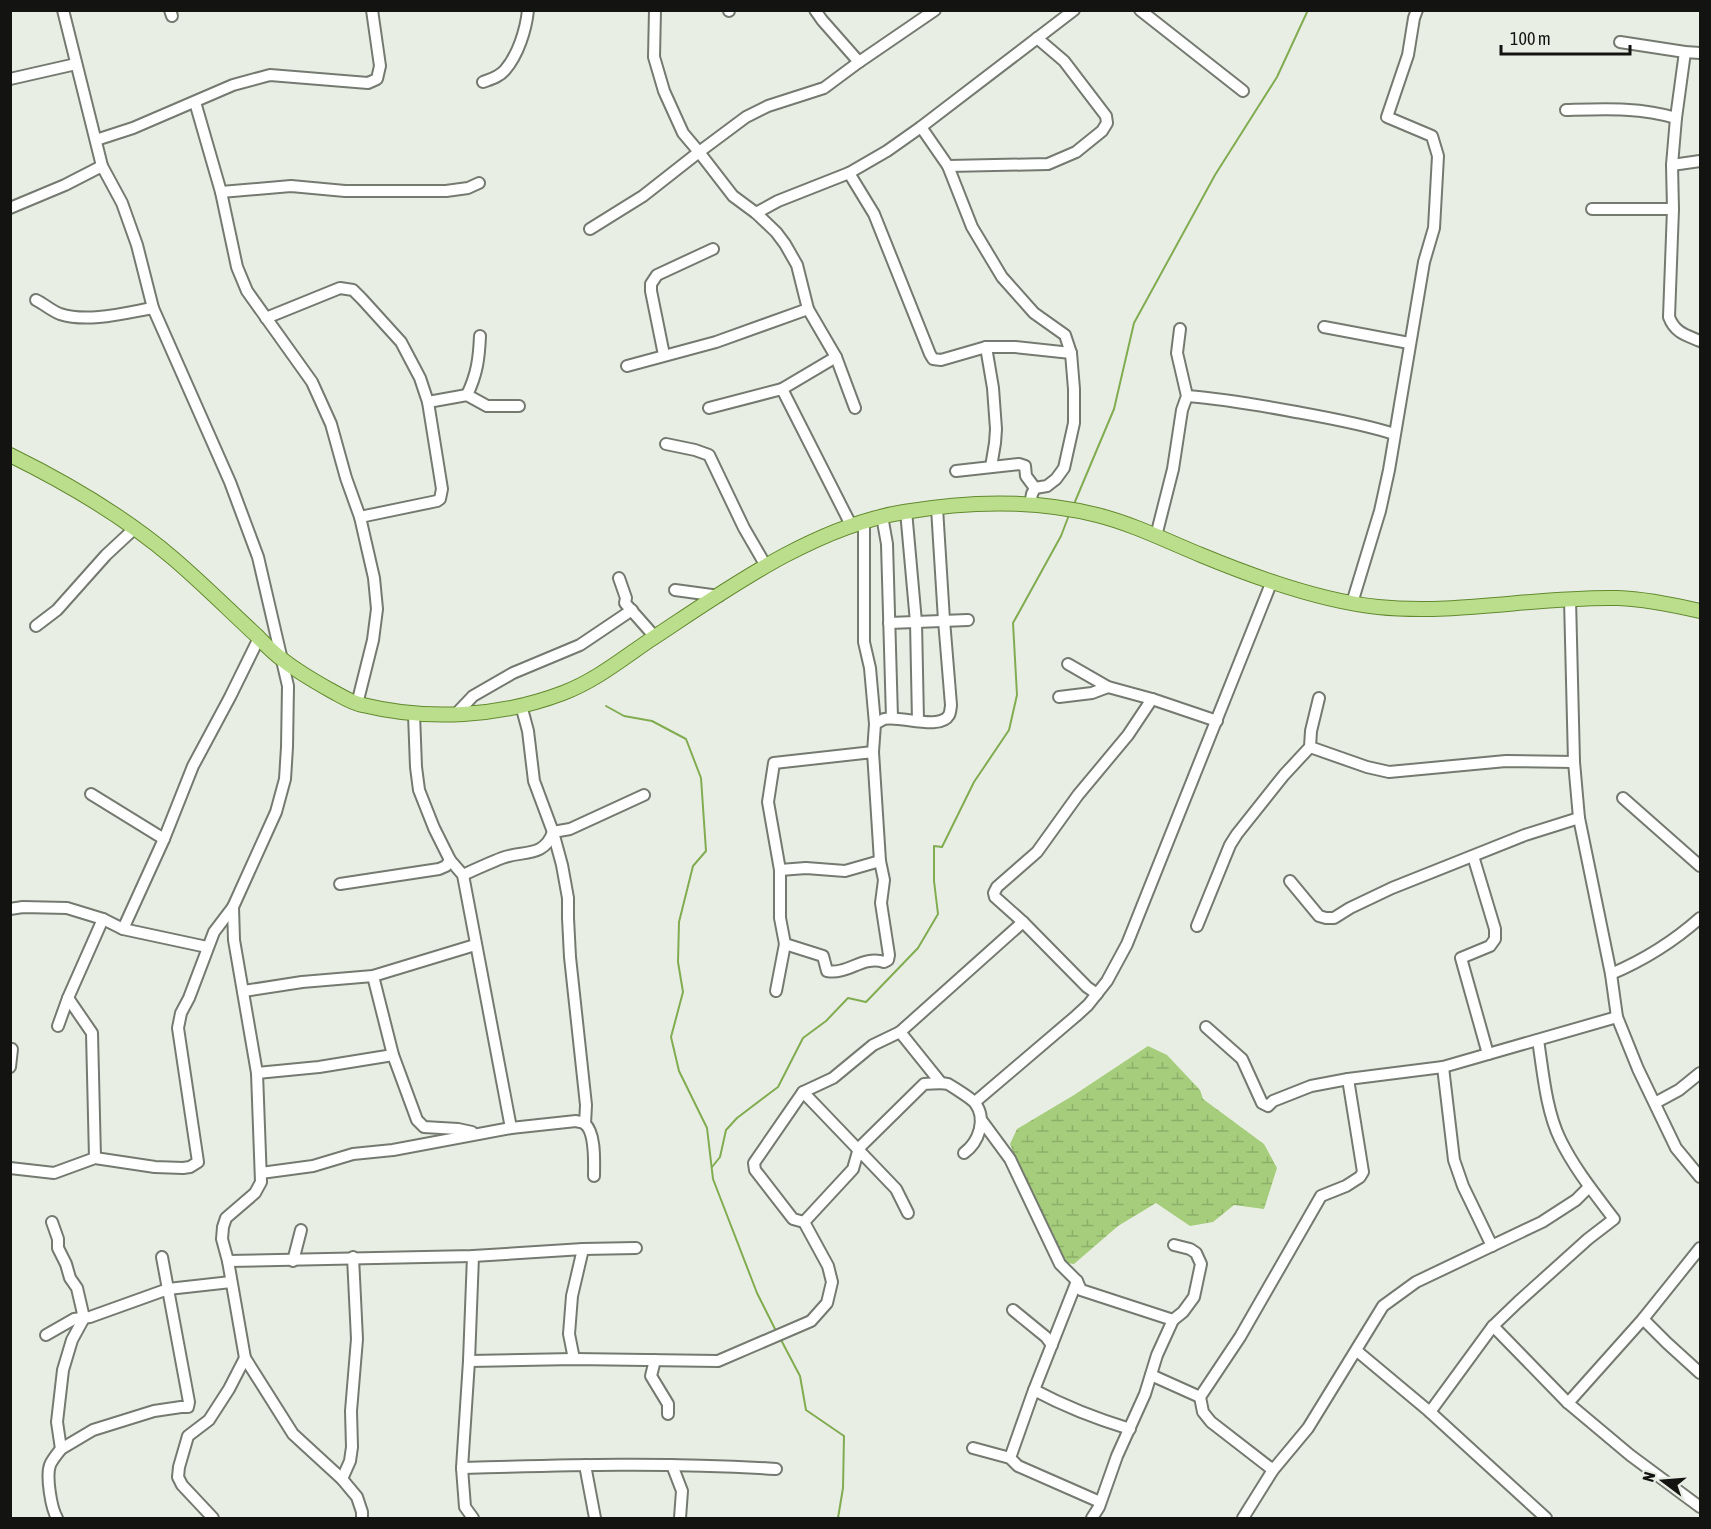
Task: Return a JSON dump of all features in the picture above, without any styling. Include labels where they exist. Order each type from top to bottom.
[{"type":"main road","points":[[10,456],[37,468],[135,528],[175,560],[281,659],[316,682],[357,705],[414,714],[482,712],[521,705],[567,692],[600,674],[766,566],[797,549],[858,523],[882,516],[937,508],[1005,503],[1030,504],[1087,513],[1133,526],[1272,581],[1352,603],[1382,607],[1423,608],[1622,598],[1701,611]]},
{"type":"street","points":[[10,1168],[54,1173],[95,1158],[155,1167],[183,1168],[198,1162],[178,1028],[181,1013],[214,932],[232,908],[276,812],[285,780],[287,747],[288,686],[258,557],[230,482],[153,308],[137,245],[122,203],[102,166],[63,10]]},
{"type":"street","points":[[96,140],[133,128],[233,85],[270,75],[368,83],[377,79],[380,66],[372,10]]},
{"type":"street","points":[[483,82],[496,78],[505,70],[516,53],[528,10]]},
{"type":"street","points":[[655,10],[654,57],[664,91],[683,133],[733,196],[776,232],[797,265],[808,309],[836,357],[855,408]]},
{"type":"street","points":[[815,10],[859,62]]},
{"type":"street","points":[[590,229],[643,196],[746,117],[768,106],[824,88],[935,10]]},
{"type":"street","points":[[756,213],[778,201],[849,173],[886,151],[1074,10]]},
{"type":"street","points":[[1352,603],[1380,511],[1389,470],[1424,262],[1434,228],[1438,156],[1432,135],[1387,117],[1408,55],[1417,10]]},
{"type":"street","points":[[1144,12],[1243,91]]},
{"type":"street","points":[[948,166],[1048,164],[1076,152],[1102,131],[1107,123],[1106,116],[1064,61],[1037,38]]},
{"type":"street","points":[[1620,42],[1701,53]]},
{"type":"street","points":[[1684,52],[1672,165],[1673,208],[1669,317],[1672,326],[1677,331],[1701,341]]},
{"type":"street","points":[[10,79],[76,64]]},
{"type":"street","points":[[195,102],[221,192],[237,267],[247,291],[312,382],[332,424],[346,478],[360,517],[374,578],[377,609],[373,640],[357,705]]},
{"type":"street","points":[[1566,110],[1657,112],[1676,118]]},
{"type":"street","points":[[921,127],[948,166],[972,227],[1002,278],[1034,313],[1065,335],[1071,353],[1074,423],[1064,468],[1047,486],[1035,488]]},
{"type":"street","points":[[1672,165],[1701,162]]},
{"type":"street","points":[[10,208],[65,185],[102,166]]},
{"type":"street","points":[[849,173],[874,214],[933,359],[940,360],[986,347],[1015,347],[1071,353]]},
{"type":"street","points":[[221,192],[291,186],[345,190],[446,191],[468,188],[479,183]]},
{"type":"street","points":[[1592,209],[1673,208]]},
{"type":"street","points":[[664,355],[651,291],[653,279],[713,249]]},
{"type":"street","points":[[266,318],[340,288],[353,290],[401,342],[420,378],[428,402],[442,489],[440,499],[360,517]]},
{"type":"street","points":[[36,300],[58,314],[78,318],[118,315],[153,308]]},
{"type":"street","points":[[627,366],[716,342],[808,309]]},
{"type":"street","points":[[1324,327],[1409,343]]},
{"type":"street","points":[[1156,536],[1173,469],[1182,410],[1187,396],[1177,353],[1180,329]]},
{"type":"street","points":[[468,395],[479,361],[480,336]]},
{"type":"street","points":[[986,347],[993,388],[996,429],[991,467]]},
{"type":"street","points":[[709,408],[782,388],[836,357]]},
{"type":"street","points":[[782,388],[858,523],[864,642],[870,668],[875,724],[873,752],[880,861],[884,880],[881,903],[890,955],[884,962],[873,959],[835,973],[827,971],[824,956],[785,944]]},
{"type":"street","points":[[428,402],[468,395],[487,406],[519,406]]},
{"type":"street","points":[[1187,396],[1224,399],[1318,416],[1394,434]]},
{"type":"street","points":[[666,444],[695,450],[709,456],[744,528],[766,566]]},
{"type":"street","points":[[956,471],[1019,464],[1025,466],[1026,476],[1035,488]]},
{"type":"street","points":[[1030,504],[1035,488]]},
{"type":"street","points":[[875,724],[883,719],[892,718],[932,723],[944,720],[949,714],[951,705],[937,508]]},
{"type":"street","points":[[906,512],[916,622],[918,721]]},
{"type":"street","points":[[882,516],[887,544],[892,718]]},
{"type":"street","points":[[36,626],[57,610],[106,555],[135,528]]},
{"type":"street","points":[[619,578],[626,598],[625,603],[656,637]]},
{"type":"street","points":[[975,1102],[1088,1005],[1107,981],[1127,944],[1272,581]]},
{"type":"street","points":[[675,590],[720,596]]},
{"type":"street","points":[[1570,599],[1574,762],[1579,818],[1611,974],[1617,1017],[1638,1069],[1676,1148],[1701,1177]]},
{"type":"street","points":[[456,714],[473,696],[513,673],[580,645],[632,610]]},
{"type":"street","points":[[889,623],[968,620]]},
{"type":"street","points":[[123,929],[165,839],[193,766],[259,638]]},
{"type":"street","points":[[1068,664],[1108,687],[1217,721]]},
{"type":"street","points":[[1059,697],[1092,693],[1108,687]]},
{"type":"street","points":[[1197,926],[1230,845],[1284,775],[1310,747],[1311,731],[1319,698]]},
{"type":"street","points":[[1097,994],[1087,987],[995,897],[994,893],[1037,852],[1078,795],[1128,735],[1152,699]]},
{"type":"street","points":[[521,705],[528,731],[534,781],[553,832],[568,898],[569,948],[585,1094],[585,1124],[590,1132],[594,1152],[594,1176]]},
{"type":"street","points":[[414,714],[419,790],[450,860],[463,875],[511,1128]]},
{"type":"street","points":[[1310,747],[1367,767],[1389,772],[1506,761],[1574,762]]},
{"type":"street","points":[[776,991],[785,944],[780,918],[780,870],[768,802],[774,763],[873,752]]},
{"type":"street","points":[[91,794],[165,839]]},
{"type":"street","points":[[553,832],[570,829],[644,795]]},
{"type":"street","points":[[1623,798],[1701,866]]},
{"type":"street","points":[[1290,881],[1319,916],[1334,918],[1392,888],[1525,835],[1579,818]]},
{"type":"street","points":[[463,875],[505,857],[536,852],[550,842],[553,832]]},
{"type":"street","points":[[1473,856],[1495,929],[1495,939],[1490,946],[1461,958],[1488,1054]]},
{"type":"street","points":[[340,884],[440,869],[450,860]]},
{"type":"street","points":[[780,870],[806,868],[845,871],[880,861]]},
{"type":"street","points":[[10,909],[67,908],[103,919],[123,929],[207,947]]},
{"type":"street","points":[[232,908],[234,940],[257,1073],[261,1173],[261,1182],[255,1193],[226,1218],[223,1227],[222,1239],[245,1358],[293,1434],[342,1479],[357,1497],[362,1518]]},
{"type":"street","points":[[1611,974],[1638,962],[1670,942],[1701,918]]},
{"type":"street","points":[[58,1026],[103,919]]},
{"type":"street","points":[[469,1361],[574,1359],[718,1361],[811,1321],[826,1303],[832,1282],[828,1266],[804,1222],[793,1219],[755,1170],[754,1163],[803,1092],[833,1078],[873,1045],[900,1032],[1023,922]]},
{"type":"street","points":[[244,991],[302,982],[373,976],[475,945]]},
{"type":"street","points":[[373,976],[393,1055],[420,1124],[424,1127],[458,1129],[478,1134]]},
{"type":"street","points":[[68,998],[92,1033],[95,1158]]},
{"type":"street","points":[[1206,1027],[1242,1059],[1262,1103],[1268,1106],[1273,1101],[1311,1086],[1443,1067],[1617,1017]]},
{"type":"street","points":[[900,1032],[941,1083]]},
{"type":"street","points":[[1430,1412],[1493,1326],[1588,1239],[1614,1219],[1589,1186],[1560,1138],[1548,1100],[1538,1040]]},
{"type":"street","points":[[10,1067],[12,1049]]},
{"type":"street","points":[[257,1073],[320,1067],[393,1055]]},
{"type":"street","points":[[1443,1067],[1454,1160],[1463,1186],[1492,1246]]},
{"type":"street","points":[[1655,1103],[1679,1090],[1701,1073]]},
{"type":"street","points":[[1273,1470],[1211,1422],[1203,1412],[1200,1397],[1240,1337],[1321,1196],[1362,1175],[1348,1079]]},
{"type":"street","points":[[804,1222],[853,1169],[858,1151],[924,1084],[947,1084],[975,1102],[982,1121],[1010,1160],[1060,1264],[1077,1281],[1082,1290],[1173,1320]]},
{"type":"street","points":[[803,1092],[896,1190],[908,1213]]},
{"type":"street","points":[[261,1173],[313,1166],[354,1154],[393,1150],[511,1128],[576,1121],[585,1124]]},
{"type":"street","points":[[964,1153],[971,1148],[982,1121]]},
{"type":"street","points":[[1243,1518],[1273,1470],[1308,1428],[1383,1306],[1416,1282],[1551,1216],[1576,1200],[1589,1186]]},
{"type":"street","points":[[52,1222],[58,1239],[58,1248],[70,1278],[77,1288],[84,1318],[72,1340],[63,1370],[57,1422],[61,1449]]},
{"type":"street","points":[[293,1261],[301,1230]]},
{"type":"street","points":[[1092,1518],[1099,1507],[1117,1456],[1145,1394],[1157,1355],[1173,1320],[1183,1312],[1194,1297],[1201,1264],[1196,1253],[1174,1245]]},
{"type":"street","points":[[228,1261],[472,1256],[636,1248]]},
{"type":"street","points":[[1568,1403],[1643,1319],[1701,1248]]},
{"type":"street","points":[[574,1359],[569,1324],[572,1296],[583,1249]]},
{"type":"street","points":[[472,1256],[469,1361],[462,1468],[465,1507],[473,1518]]},
{"type":"street","points":[[57,1518],[54,1514],[48,1483],[50,1465],[61,1449],[93,1430],[153,1410],[188,1407],[189,1402],[162,1257]]},
{"type":"street","points":[[342,1479],[350,1461],[352,1447],[351,1411],[357,1339],[353,1257]]},
{"type":"street","points":[[1010,1458],[1077,1281]]},
{"type":"street","points":[[46,1335],[74,1320],[168,1289],[231,1282]]},
{"type":"street","points":[[1013,1310],[1046,1337],[1052,1345]]},
{"type":"street","points":[[1643,1319],[1701,1373]]},
{"type":"street","points":[[1493,1326],[1568,1403],[1630,1455],[1701,1507]]},
{"type":"street","points":[[1357,1351],[1430,1412],[1546,1518]]},
{"type":"street","points":[[208,1516],[182,1485],[178,1477],[179,1467],[188,1436],[209,1420],[245,1358]]},
{"type":"street","points":[[655,1360],[651,1376],[668,1404],[668,1414]]},
{"type":"street","points":[[1151,1375],[1200,1397]]},
{"type":"street","points":[[1034,1390],[1104,1421],[1130,1429]]},
{"type":"street","points":[[973,1448],[1010,1458],[1018,1466],[1100,1502]]},
{"type":"street","points":[[585,1465],[595,1518]]},
{"type":"street","points":[[672,1465],[682,1491],[681,1518]]},
{"type":"street","points":[[462,1468],[718,1465],[776,1469]]},
{"type":"green space","points":[[1148,1046],[1167,1055],[1200,1090],[1203,1099],[1264,1144],[1277,1168],[1264,1209],[1234,1205],[1213,1222],[1190,1226],[1156,1203],[1118,1226],[1074,1264],[1067,1263],[1030,1197],[1010,1144],[1017,1129]]},
{"type":"waterway","points":[[1074,504],[1114,409],[1134,323],[1215,175],[1277,77],[1308,10]]},
{"type":"waterway","points":[[712,1167],[720,1157],[726,1130],[737,1118],[778,1087],[803,1038],[826,1021],[848,998],[866,1002],[918,948],[938,914],[934,881],[934,846],[942,847],[974,782],[1009,730],[1017,695],[1013,623],[1061,536],[1069,515]]},
{"type":"waterway","points":[[606,706],[624,716],[652,721],[686,739],[701,778],[706,851],[693,866],[679,922],[678,962],[683,992],[671,1037],[679,1071],[707,1128],[713,1179],[757,1293],[777,1333]]},
{"type":"waterway","points":[[780,1338],[800,1376],[806,1410],[844,1436],[843,1488],[838,1518]]}]
